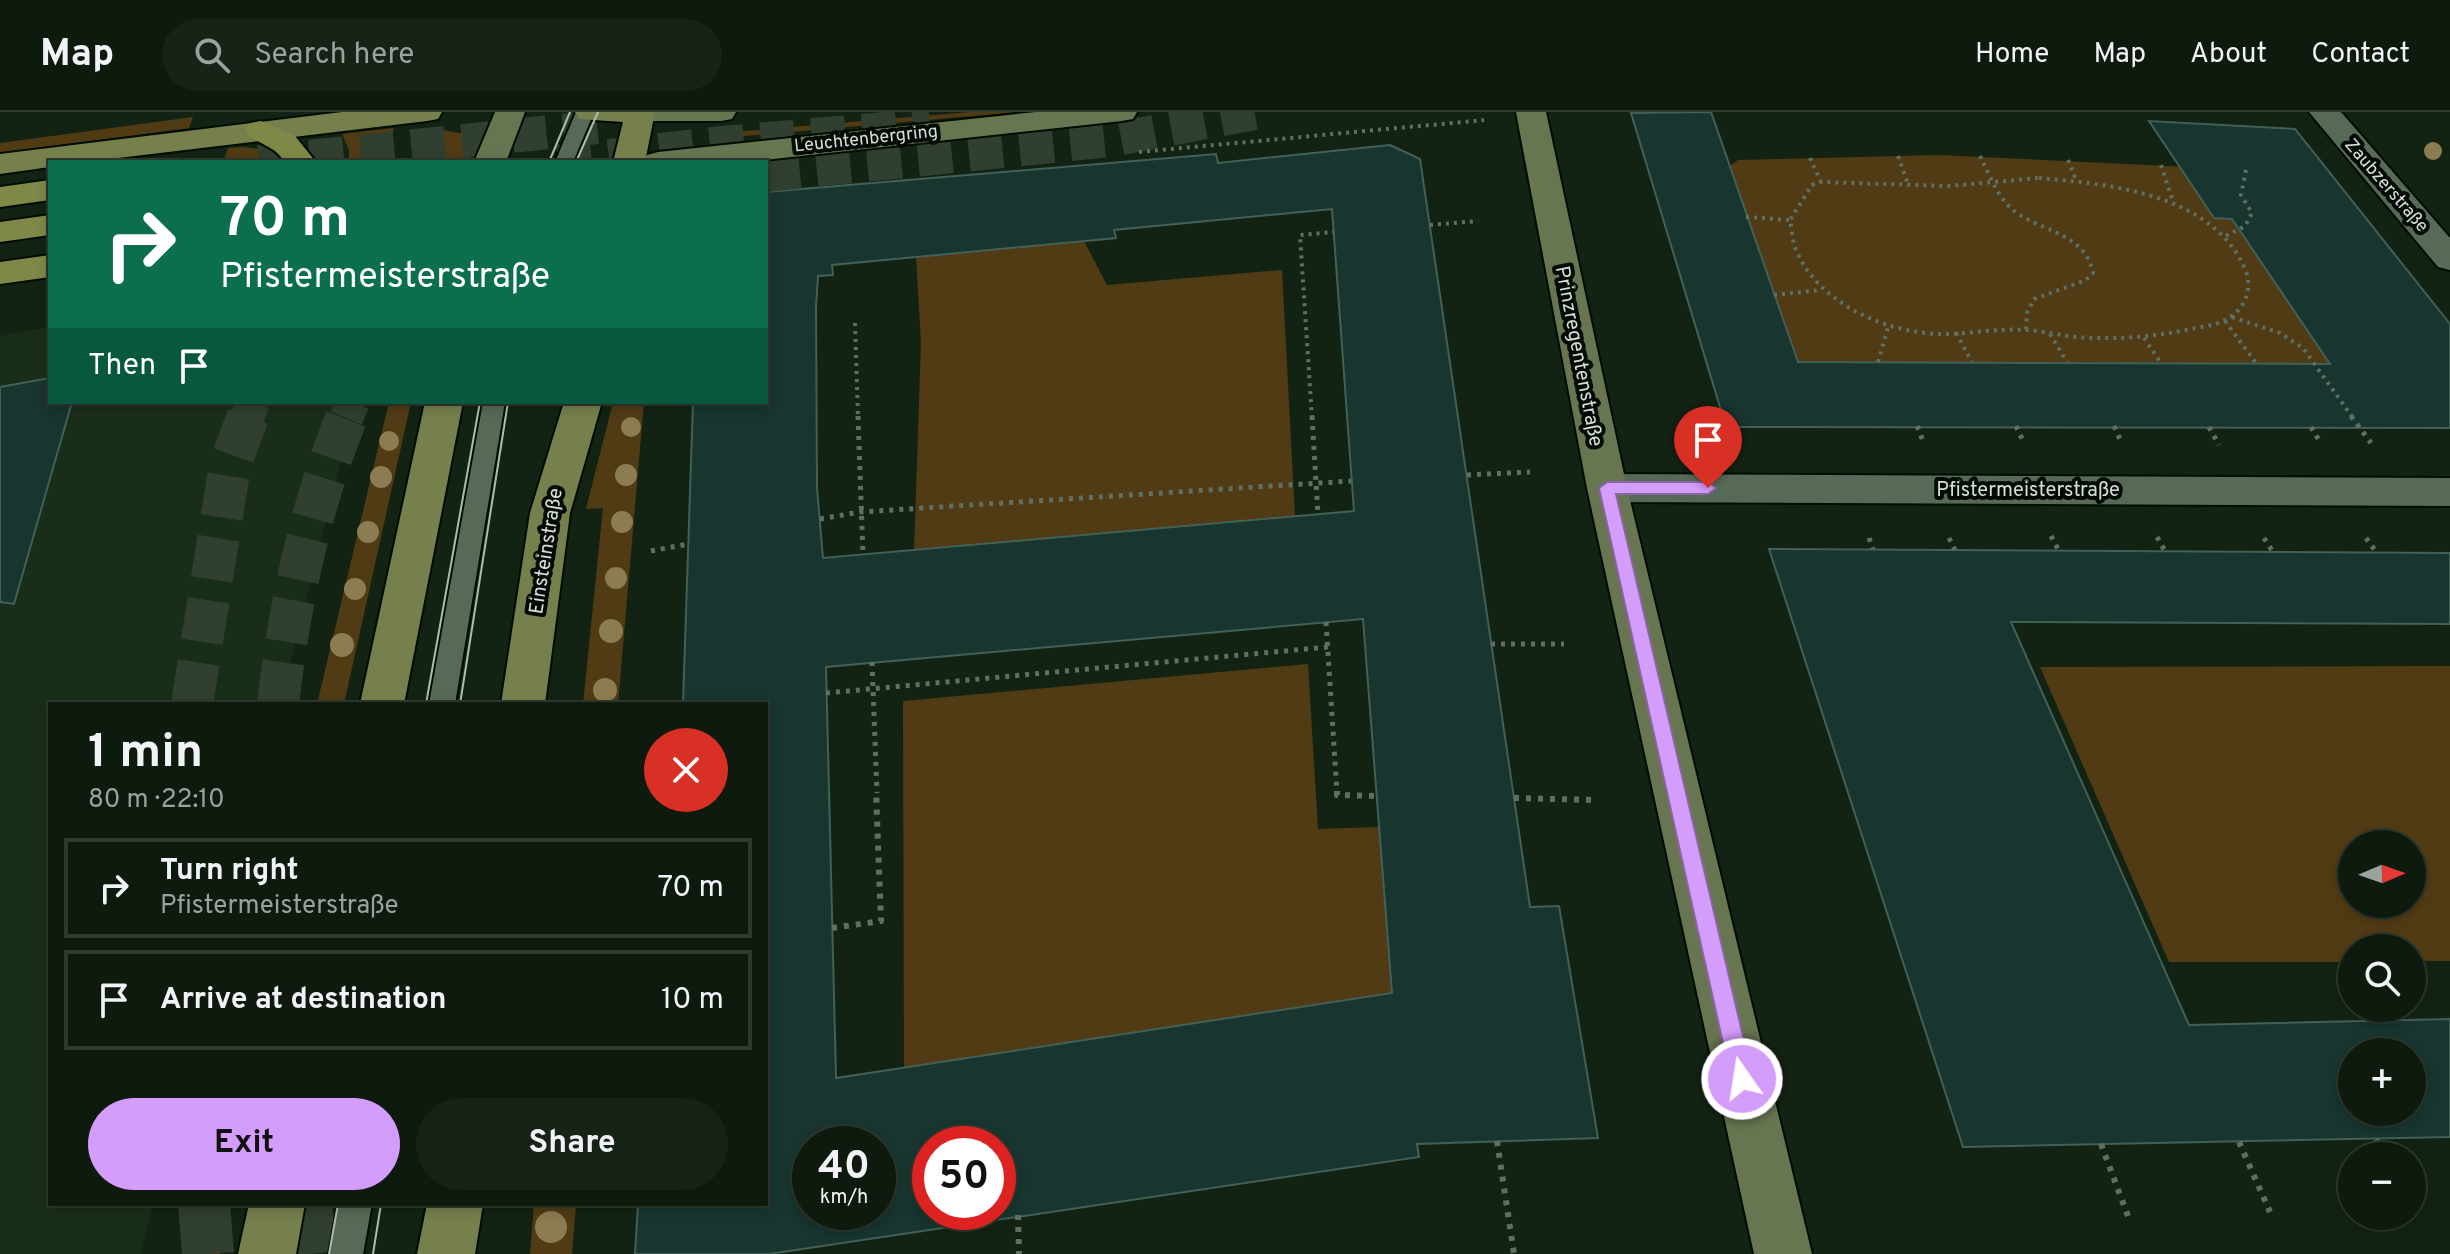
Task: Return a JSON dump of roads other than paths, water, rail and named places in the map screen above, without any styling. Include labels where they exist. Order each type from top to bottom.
[{"type":"highway","points":[[261,130],[287,144],[297,153],[299,160]]},
{"type":"highway","points":[[0,197],[48,190]]},
{"type":"highway","points":[[0,232],[48,225]]},
{"type":"highway","points":[[0,273],[48,266]]},
{"type":"main road","points":[[0,164],[427,112]]},
{"type":"main road","points":[[491,160],[510,112]]},
{"type":"main road","points":[[588,112],[721,112]]},
{"type":"main road","points":[[629,160],[641,112]]},
{"type":"main road","name":"Leuchtenbergring","points":[[677,160],[1122,112]]},
{"type":"main road","name":"Prinzregentenstraße","points":[[1531,112],[1607,488],[1783,1254]]},
{"type":"main road","points":[[382,702],[444,404]]},
{"type":"main road","name":"Einsteinstraße","points":[[523,702],[546,531],[564,454],[582,404]]},
{"type":"main road","points":[[267,1254],[277,1206]]},
{"type":"main road","points":[[446,1254],[455,1206]]},
{"type":"street","name":"Zaubzerstraße","points":[[2324,112],[2450,259]]},
{"type":"street","name":"Pfistermeisterstraße","points":[[1607,488],[2450,492]]},
{"type":"lane","points":[[565,160],[588,112]]},
{"type":"lane","points":[[442,702],[494,404]]},
{"type":"lane","points":[[346,1254],[355,1206]]},
{"type":"tunnel","points":[[768,175],[1111,140],[1260,112]]},
{"type":"tunnel","points":[[575,160],[722,143],[930,125]]},
{"type":"tunnel","points":[[278,160],[609,126]]},
{"type":"tunnel","points":[[247,418],[252,404]]},
{"type":"tunnel","points":[[346,418],[352,404]]},
{"type":"tunnel","points":[[192,702],[230,465],[248,416]]},
{"type":"tunnel","points":[[278,702],[288,631],[303,558],[322,486],[347,416]]},
{"type":"tunnel","points":[[204,1206],[208,1254]]},
{"type":"tunnel","points":[[306,1206],[311,1254]]},
{"type":"tram line","points":[[550,160],[570,112]]},
{"type":"tram line","points":[[577,160],[598,112]]},
{"type":"tram line","points":[[426,702],[480,404]]},
{"type":"tram line","points":[[460,702],[508,404]]},
{"type":"tram line","points":[[329,1254],[338,1206]]},
{"type":"tram line","points":[[373,1254],[381,1206]]}]
